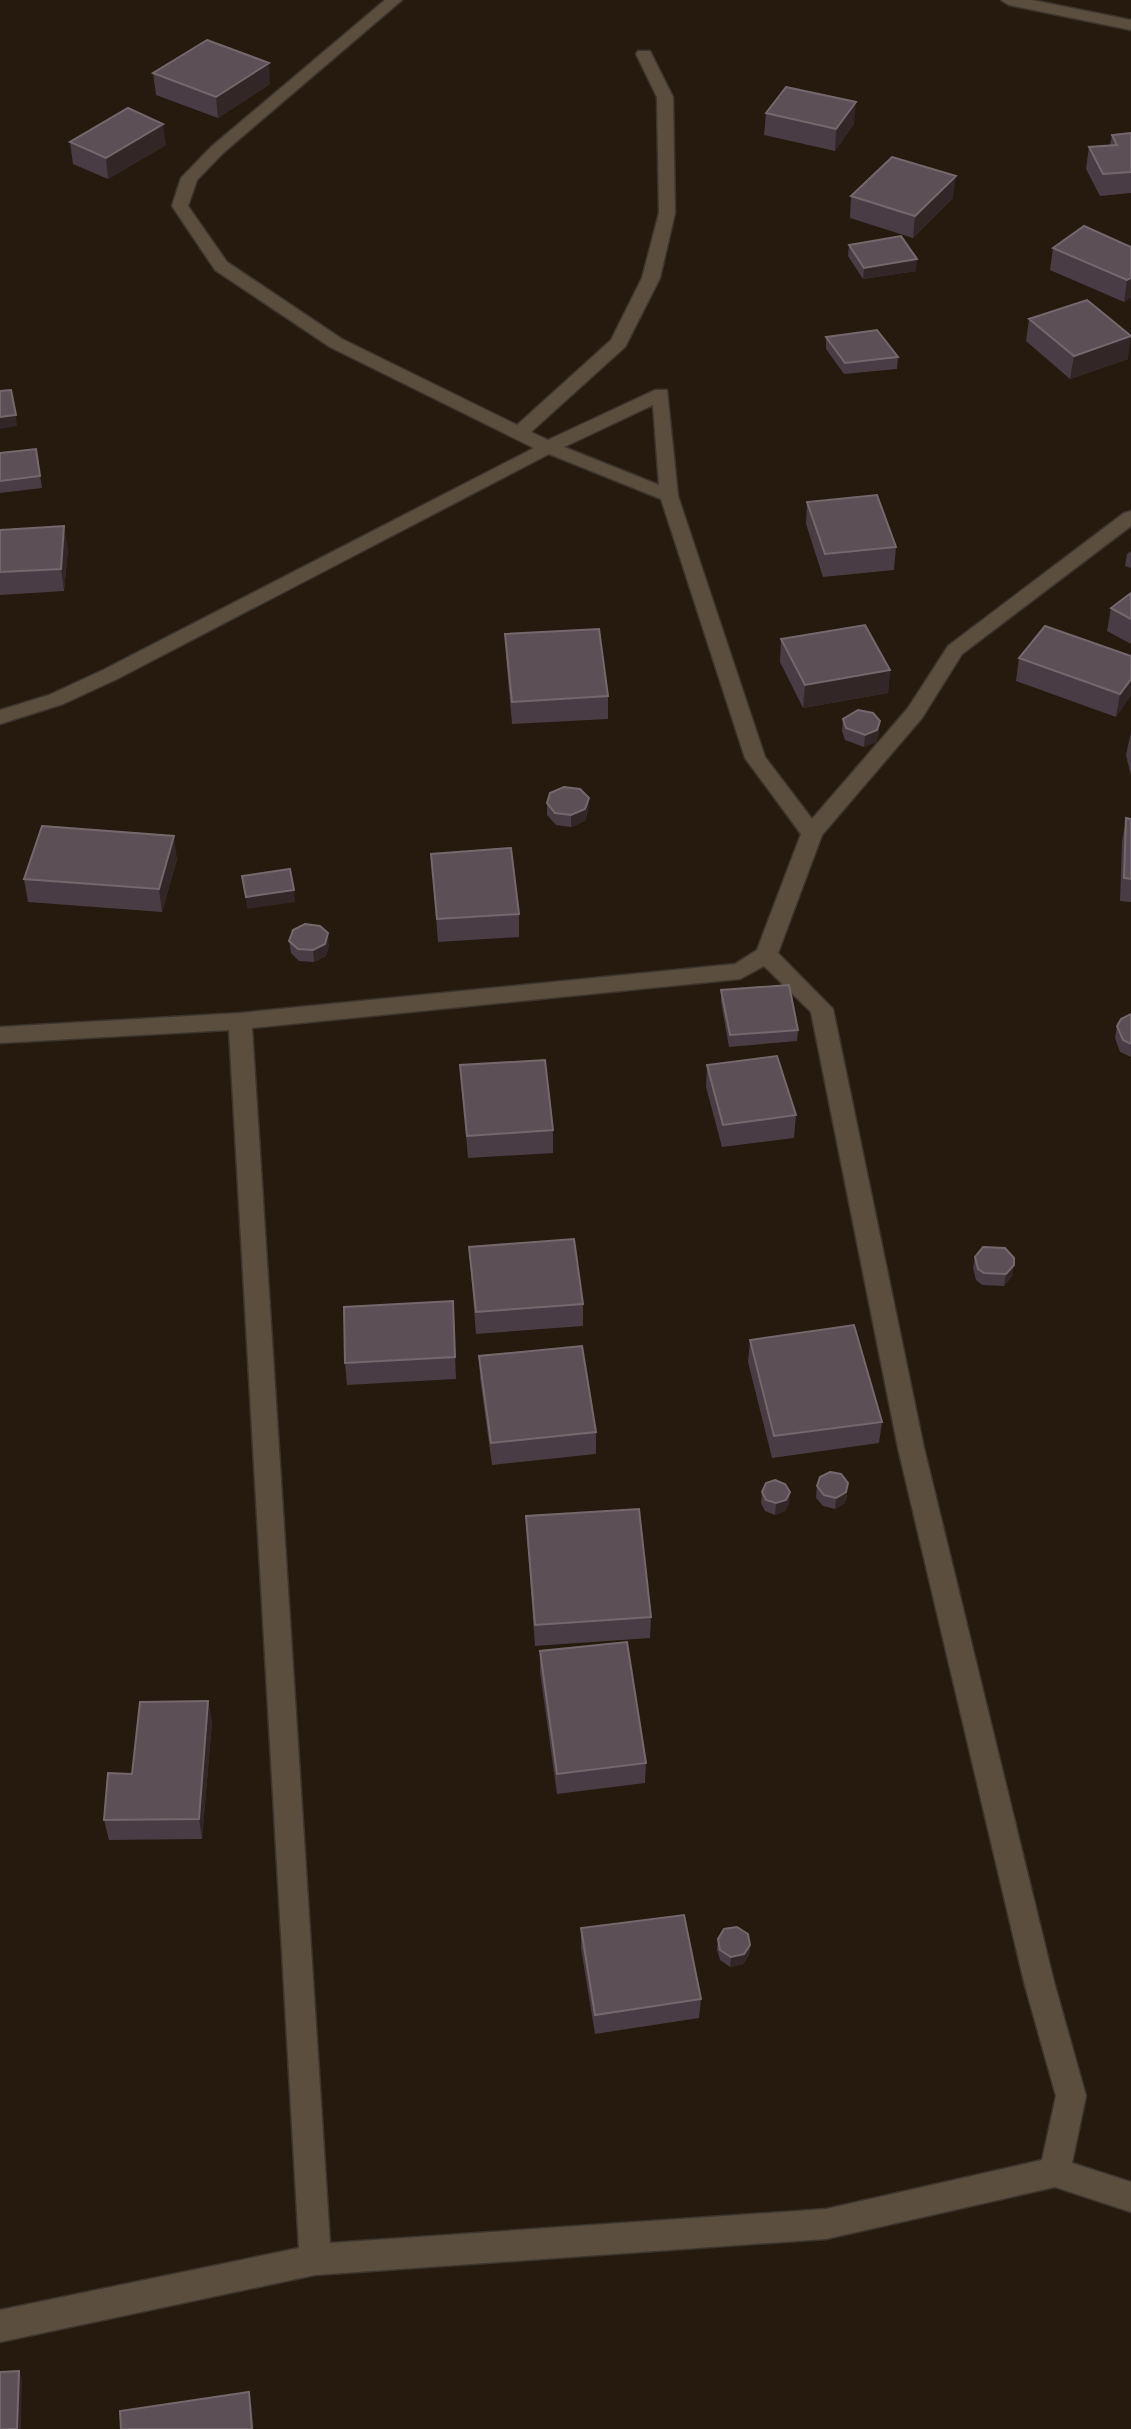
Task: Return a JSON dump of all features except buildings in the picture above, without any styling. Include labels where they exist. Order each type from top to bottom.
[{"type":"street","points":[[394,0],[217,150],[189,178],[180,206],[221,266],[336,343],[545,446],[669,496]]},
{"type":"street","points":[[1009,0],[1131,25]]},
{"type":"street","points":[[519,433],[619,343],[651,278],[667,213],[665,97],[644,54]]},
{"type":"street","points":[[0,717],[28,711],[145,657],[545,446],[661,394],[669,496],[755,758],[812,833]]},
{"type":"street","points":[[0,1035],[240,1021],[740,971],[766,955],[812,833],[915,713],[955,650],[1131,517]]},
{"type":"street","points":[[766,955],[822,1009],[911,1448],[1039,1982],[1071,2096],[1055,2172]]},
{"type":"street","points":[[240,1021],[315,2260]]},
{"type":"street","points":[[0,2326],[315,2260],[826,2224],[1055,2172],[1131,2197]]}]
